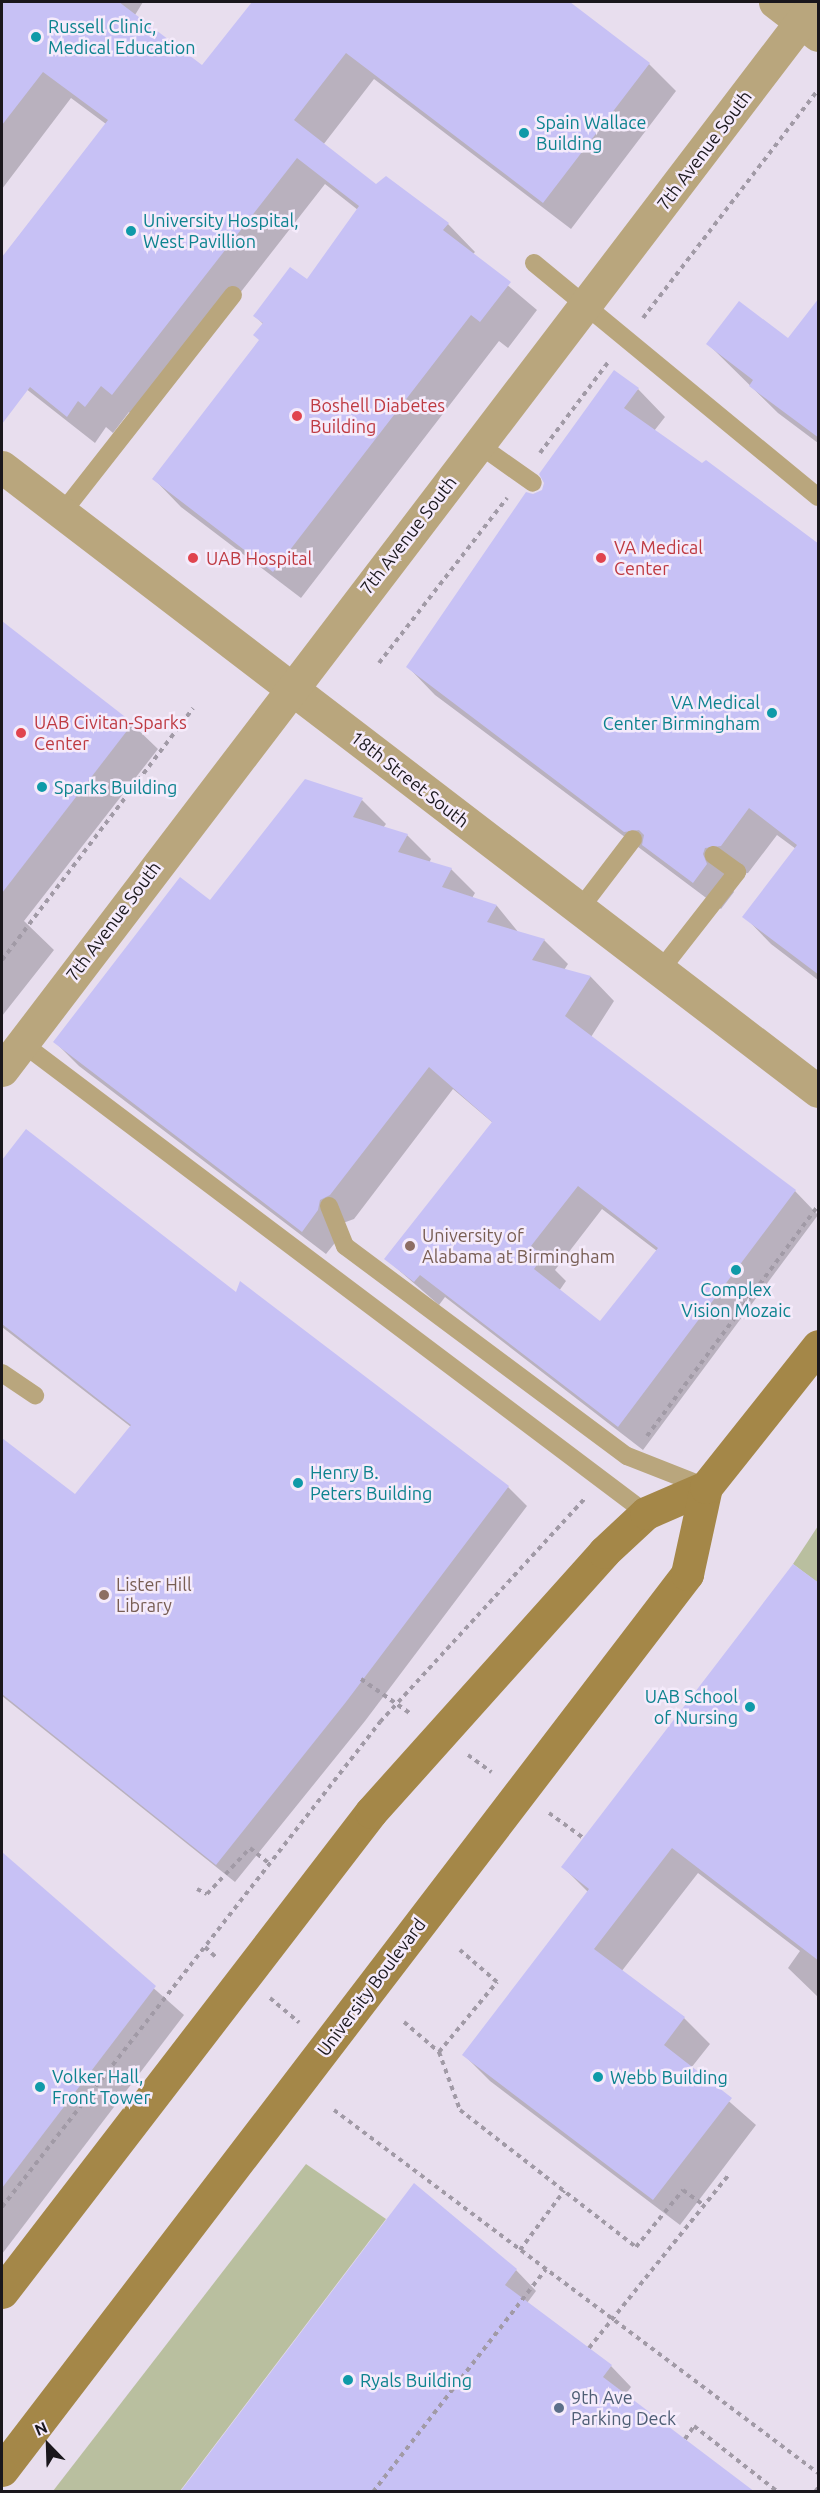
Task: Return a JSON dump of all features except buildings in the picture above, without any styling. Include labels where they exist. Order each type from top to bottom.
[{"type":"main road","name":"University Boulevard","points":[[2,2470],[687,1574],[706,1487],[819,1346]]},
{"type":"main road","name":"University Boulevard","points":[[2,2292],[370,1812],[604,1552],[646,1513],[706,1487]]},
{"type":"street","points":[[775,2],[812,19]]},
{"type":"street","name":"7th Avenue South","points":[[2,1070],[290,687],[812,19]]},
{"type":"street","name":"18th Street South","points":[[2,467],[659,972],[819,1091]]},
{"type":"lane","points":[[534,263],[588,304],[625,341],[819,497]]},
{"type":"lane","points":[[62,513],[233,295]]},
{"type":"lane","points":[[478,444],[528,480]]},
{"type":"lane","points":[[579,910],[633,839]]},
{"type":"lane","points":[[659,972],[737,872],[714,855]]},
{"type":"lane","points":[[22,1043],[646,1513]]},
{"type":"lane","points":[[330,1206],[345,1246],[627,1456],[706,1487]]},
{"type":"lane","points":[[2,1373],[35,1395]]},
{"type":"path","points":[[379,663],[528,480],[546,440],[819,90]]},
{"type":"path","points":[[2,960],[193,708]]},
{"type":"path","points":[[645,1439],[819,1206]]},
{"type":"path","points":[[2,2207],[380,1722],[586,1496]]},
{"type":"path","points":[[556,1818],[582,1837]]},
{"type":"path","points":[[197,1889],[207,1894],[250,1848],[270,1864]]},
{"type":"path","points":[[439,2052],[497,1982],[460,1950]]},
{"type":"path","points":[[263,1992],[307,2028]]},
{"type":"path","points":[[404,2022],[439,2052],[460,2110],[636,2247],[683,2190],[704,2205]]},
{"type":"path","points":[[334,2110],[819,2473]]},
{"type":"path","points":[[589,2348],[728,2176]]},
{"type":"path","points":[[520,2250],[564,2191]]},
{"type":"path","points":[[373,2492],[546,2269]]},
{"type":"path","points":[[685,2439],[694,2426],[778,2492]]},
{"type":"path","points":[[815,2492],[819,2488]]},
{"type":"green space","points":[[818,1526],[818,1583],[793,1564]]},
{"type":"green space","points":[[306,2164],[386,2219],[180,2491],[53,2491]]},
{"type":"place","name":"Russell Clinic, Medical Education","points":[[36,37]]},
{"type":"place","name":"Spain Wallace Building","points":[[524,133]]},
{"type":"place","name":"University Hospital, West Pavillion","points":[[131,231]]},
{"type":"place","name":"Boshell Diabetes Building","points":[[297,416]]},
{"type":"place","name":"UAB Hospital","points":[[193,558]]},
{"type":"place","name":"VA Medical Center","points":[[601,558]]},
{"type":"place","name":"VA Medical Center Birmingham","points":[[772,713]]},
{"type":"place","name":"UAB Civitan-Sparks Center","points":[[21,733]]},
{"type":"place","name":"Sparks Building","points":[[42,787]]},
{"type":"place","name":"University of Alabama at Birmingham","points":[[410,1246]]},
{"type":"place","name":"Complex Vision Mozaic","points":[[736,1270]]},
{"type":"place","name":"Henry B. Peters Building","points":[[298,1483]]},
{"type":"place","name":"Lister Hill Library","points":[[104,1595]]},
{"type":"place","name":"UAB School of Nursing","points":[[750,1707]]},
{"type":"place","name":"Webb Building","points":[[598,2077]]},
{"type":"place","name":"Volker Hall, Front Tower","points":[[40,2087]]},
{"type":"place","name":"Ryals Building","points":[[348,2380]]},
{"type":"place","name":"9th Ave Parking Deck","points":[[559,2408]]}]
